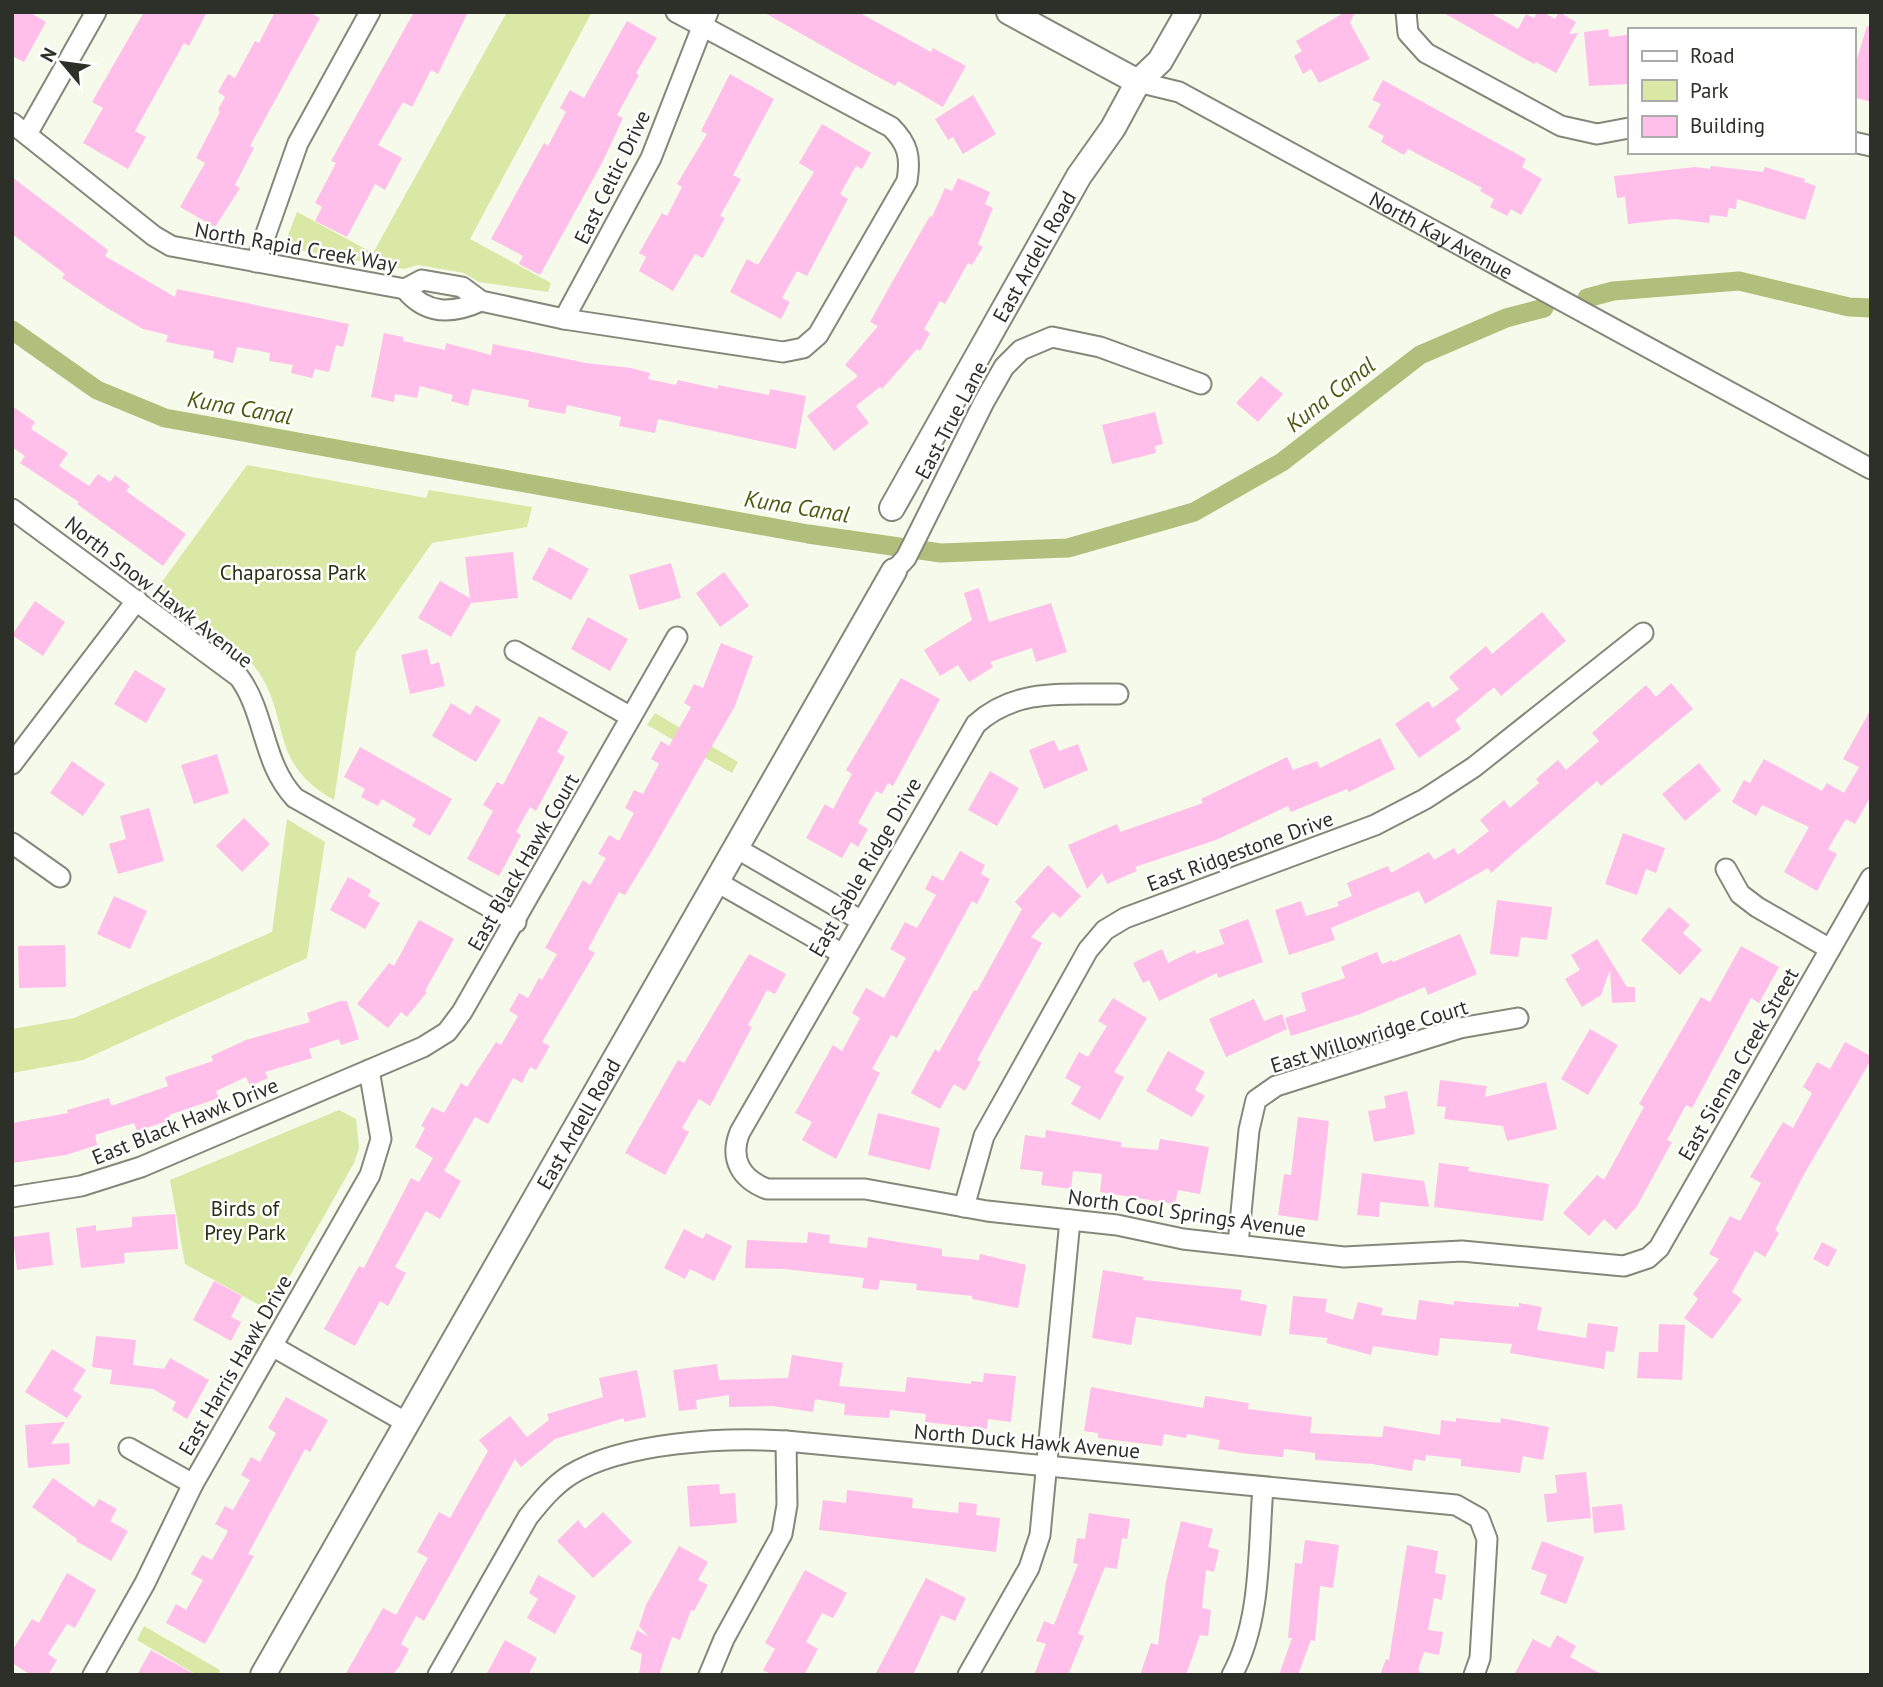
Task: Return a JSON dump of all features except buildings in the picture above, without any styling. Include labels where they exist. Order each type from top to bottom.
[{"type":"street","points":[[20,129],[96,12]]},
{"type":"street","points":[[256,262],[298,143],[370,12]]},
{"type":"street","points":[[676,12],[705,20]]},
{"type":"street","name":"North Kay Avenue","points":[[1009,12],[1138,82],[1179,92],[1871,469]]},
{"type":"street","name":"East Ardell Road","points":[[892,508],[1079,176],[1114,128],[1138,82],[1160,61],[1188,12]]},
{"type":"street","points":[[1406,12],[1408,33],[1426,53],[1561,126],[1597,134],[1628,128]]},
{"type":"street","name":"North Rapid Creek Way","points":[[20,129],[154,236],[171,246],[405,289],[422,280],[462,286],[481,301],[564,319],[783,352],[803,348],[818,335],[907,181],[909,152],[904,139],[891,127],[705,20]]},
{"type":"street","name":"East Celtic Drive","points":[[564,319],[651,158],[705,20]]},
{"type":"street","name":"East True Lane","points":[[900,565],[984,402],[1004,367],[1021,350],[1052,337],[1100,347],[1201,384]]},
{"type":"street","name":"North Snow Hawk Avenue","points":[[12,509],[239,677],[248,690],[271,765],[280,783],[295,798],[516,922]]},
{"type":"street","name":"East Ardell Road","points":[[263,1675],[900,565]]},
{"type":"street","points":[[12,764],[137,600]]},
{"type":"street","name":"East Ridgestone Drive","points":[[964,1207],[984,1136],[1088,950],[1105,930],[1147,909],[1375,825],[1425,799],[1474,767],[1643,633]]},
{"type":"street","name":"East Black Hawk Court","points":[[369,1070],[423,1047],[446,1032],[462,1012],[677,637]]},
{"type":"street","points":[[514,651],[631,717]]},
{"type":"street","name":"East Sable Ridge Drive","points":[[740,1168],[735,1155],[740,1132],[966,738],[989,711],[1025,696],[1118,694]]},
{"type":"street","points":[[12,843],[60,877]]},
{"type":"street","points":[[736,848],[860,920]]},
{"type":"street","points":[[1726,869],[1740,894],[1830,949]]},
{"type":"street","name":"East Sienna Creek Street","points":[[1637,1264],[1659,1248],[1871,878]]},
{"type":"street","points":[[716,882],[841,953]]},
{"type":"street","name":"East Willowridge Court","points":[[1238,1244],[1249,1130],[1256,1100],[1276,1086],[1447,1032],[1518,1018]]},
{"type":"street","name":"East Black Hawk Drive","points":[[12,1197],[81,1186],[141,1167],[369,1070]]},
{"type":"street","name":"East Harris Hawk Drive","points":[[93,1675],[145,1583],[193,1484],[370,1175],[381,1139],[369,1070]]},
{"type":"street","name":"North Cool Springs Avenue","points":[[740,1168],[753,1183],[767,1189],[865,1189],[964,1207],[1344,1257],[1462,1251],[1624,1266],[1637,1264]]},
{"type":"street","points":[[968,1675],[1029,1568],[1040,1535],[1070,1220]]},
{"type":"street","points":[[272,1346],[407,1423]]},
{"type":"street","name":"North Duck Hawk Avenue","points":[[438,1675],[528,1517],[547,1493],[570,1475],[606,1459],[682,1444],[734,1439],[786,1441],[1456,1505],[1479,1518],[1487,1539],[1480,1658],[1474,1675]]},
{"type":"street","points":[[709,1675],[724,1639],[782,1534],[787,1506],[786,1441]]},
{"type":"street","points":[[130,1448],[193,1484]]},
{"type":"street","points":[[1232,1675],[1246,1650],[1252,1623],[1263,1487]]},
{"type":"green space","points":[[507,12],[592,12],[470,239],[551,283],[548,292],[479,282],[464,273],[418,265],[404,269],[304,251],[290,246],[292,242],[287,238],[297,212],[373,253]]},
{"type":"green space","name":"Chaparossa Park","points":[[247,465],[426,498],[429,490],[532,507],[527,527],[432,543],[356,652],[334,800],[312,785],[298,770],[289,754],[266,685],[254,666],[221,635],[156,590]]},
{"type":"green space","points":[[655,713],[738,762],[732,773],[647,725]]},
{"type":"green space","points":[[287,819],[325,842],[307,958],[83,1060],[12,1073],[12,1029],[74,1018],[272,932]]},
{"type":"green space","name":"Birds of Prey Park","points":[[339,1110],[356,1119],[359,1148],[354,1163],[270,1311],[185,1264],[170,1180]]},
{"type":"green space","points":[[144,1626],[220,1670],[218,1675],[197,1675],[137,1640]]},
{"type":"waterway","name":"Kuna Canal","points":[[1587,298],[1613,291],[1739,281],[1849,307],[1871,308]]},
{"type":"waterway","name":"Kuna Canal","points":[[12,330],[97,390],[165,418],[808,534],[941,553],[1068,548],[1194,512],[1282,462],[1420,355],[1506,318],[1544,308]]}]
